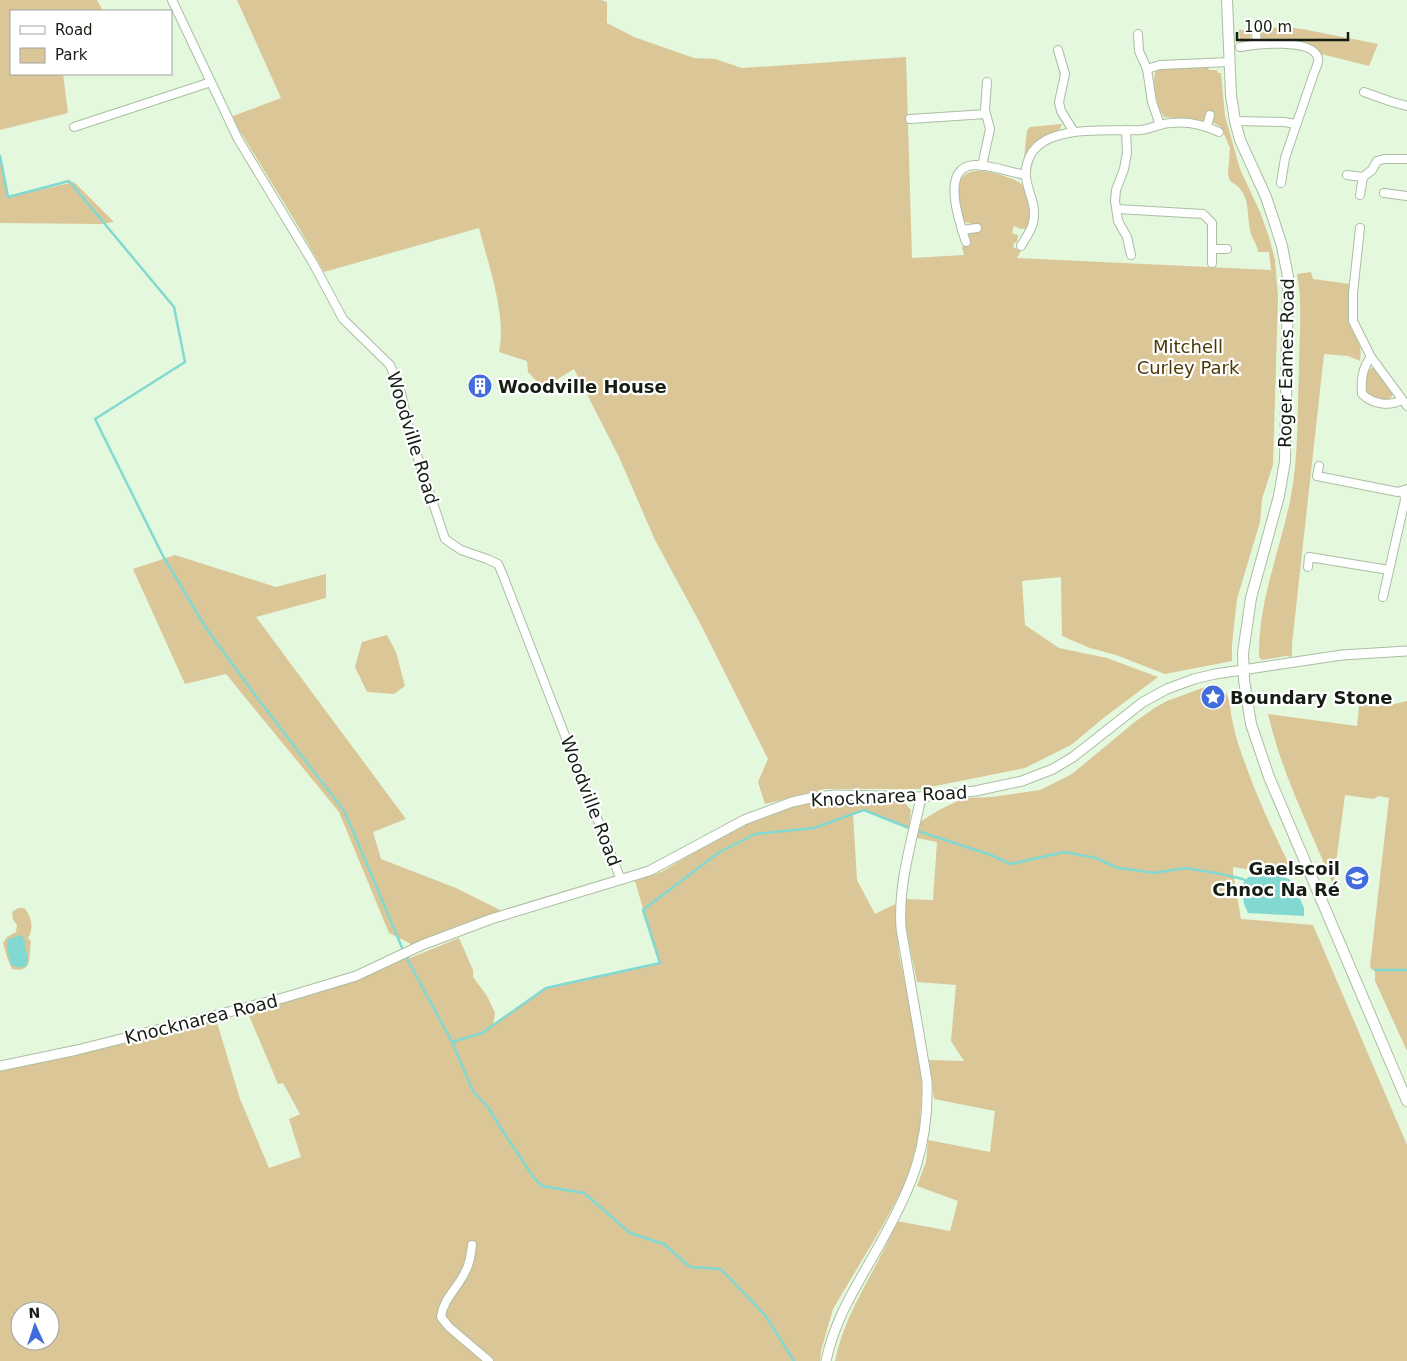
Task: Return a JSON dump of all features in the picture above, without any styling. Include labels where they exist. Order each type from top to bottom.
[{"type":"main road","name":"Roger Eames Road","points":[[1227,0],[1231,95],[1235,121],[1240,140],[1276,224],[1288,282],[1285,461],[1279,496],[1251,598],[1244,637],[1244,670],[1247,702],[1259,751],[1407,1100]]},
{"type":"street","name":"Woodville Road","points":[[172,0],[238,139],[313,263],[343,319],[390,365],[395,375],[412,436],[445,539],[461,550],[498,564],[621,880]]},
{"type":"street","points":[[1256,33],[1257,44]]},
{"type":"street","points":[[1138,34],[1139,52],[1147,69],[1152,102],[1160,125]]},
{"type":"street","points":[[1240,47],[1257,44],[1285,44],[1306,48],[1313,51],[1317,56],[1318,61],[1285,158],[1281,182]]},
{"type":"street","points":[[1058,50],[1066,74],[1059,102],[1061,111],[1074,132]]},
{"type":"street","points":[[1147,69],[1160,65],[1230,62]]},
{"type":"street","points":[[74,127],[211,82]]},
{"type":"street","points":[[982,166],[990,129],[986,114],[986,82]]},
{"type":"street","points":[[1364,92],[1407,106]]},
{"type":"street","points":[[923,108],[923,118]]},
{"type":"street","points":[[910,119],[986,114]]},
{"type":"street","points":[[1207,126],[1210,115]]},
{"type":"street","points":[[1235,121],[1296,124]]},
{"type":"street","points":[[1021,246],[1033,222],[1034,209],[1025,175],[1031,154],[1042,143],[1059,135],[1074,132],[1143,130],[1171,122],[1207,126],[1219,132]]},
{"type":"street","points":[[1126,130],[1124,169],[1116,190],[1118,221],[1127,237],[1131,255]]},
{"type":"street","points":[[1360,195],[1363,177],[1372,170],[1377,161],[1384,159],[1407,159]]},
{"type":"street","points":[[966,242],[956,208],[954,193],[958,173],[964,168],[973,165],[1025,175]]},
{"type":"street","points":[[1347,175],[1363,177]]},
{"type":"street","points":[[1384,193],[1407,196]]},
{"type":"street","points":[[1117,210],[1203,214],[1212,223],[1212,263]]},
{"type":"street","points":[[962,230],[977,228]]},
{"type":"street","points":[[1360,228],[1353,293],[1353,321],[1371,357],[1407,406]]},
{"type":"street","points":[[1017,232],[1026,237]]},
{"type":"street","points":[[1212,249],[1227,250]]},
{"type":"street","points":[[1371,357],[1366,363],[1362,374],[1362,394],[1369,400],[1383,404],[1394,404],[1401,400]]},
{"type":"street","points":[[1319,466],[1317,476],[1398,492],[1406,490],[1383,597]]},
{"type":"street","points":[[1308,567],[1309,557],[1389,570]]},
{"type":"street","name":"Knocknarea Road","points":[[0,1066],[77,1050],[292,996],[356,976],[411,950],[491,919],[621,880],[664,865],[719,832],[744,820],[792,802],[835,795],[921,797],[975,792],[1033,778],[1053,769],[1072,757],[1133,708],[1152,696],[1194,679],[1342,655],[1407,651]]},
{"type":"street","points":[[826,1361],[831,1340],[846,1304],[880,1244],[912,1180],[919,1160],[924,1135],[928,1104],[927,1081],[901,928],[900,907],[903,877],[921,797]]},
{"type":"street","points":[[472,1245],[466,1272],[442,1308],[441,1317],[449,1327],[489,1361]]},
{"type":"green space","points":[[0,0],[97,0],[102,10],[10,10],[10,75],[63,75],[68,113],[0,130]]},
{"type":"green space","name":"Mitchell Curley Park","points":[[237,0],[601,0],[607,2],[607,23],[634,37],[694,58],[715,59],[742,68],[906,57],[912,258],[964,255],[962,247],[971,243],[969,233],[977,225],[964,222],[959,197],[961,179],[966,174],[974,171],[986,171],[1017,181],[1027,191],[1029,196],[1031,212],[1029,228],[1021,229],[1014,226],[1012,233],[1018,235],[1017,242],[1014,243],[1013,247],[1021,251],[1017,258],[1271,270],[1269,252],[1258,252],[1252,236],[1245,198],[1237,186],[1230,181],[1228,175],[1230,148],[1221,127],[1212,122],[1212,111],[1208,111],[1203,121],[1164,117],[1157,101],[1154,88],[1156,70],[1160,68],[1208,67],[1209,70],[1217,70],[1218,73],[1221,73],[1225,116],[1240,169],[1260,212],[1269,237],[1275,260],[1278,297],[1273,465],[1262,499],[1260,522],[1237,599],[1232,661],[1165,674],[1116,655],[1090,648],[1062,636],[1061,577],[1022,581],[1025,625],[1059,648],[1107,658],[1158,677],[1071,745],[1025,768],[920,789],[824,789],[765,804],[758,782],[768,759],[701,625],[655,540],[619,457],[574,369],[543,388],[528,372],[527,361],[499,352],[501,322],[499,306],[479,228],[324,272],[237,126],[233,116],[281,98]]},
{"type":"green space","points":[[1283,27],[1378,44],[1369,66],[1321,54],[1315,49],[1300,43],[1260,39],[1257,31],[1251,32],[1250,39],[1240,43],[1239,30]]},
{"type":"green space","points":[[1062,124],[1060,129],[1032,144],[1024,159],[1027,130],[1030,127]]},
{"type":"green space","points":[[0,156],[8,197],[74,182],[114,222],[101,224],[0,223]]},
{"type":"green space","points":[[1311,272],[1313,279],[1350,284],[1349,314],[1353,330],[1360,345],[1361,354],[1360,361],[1348,356],[1324,354],[1292,657],[1286,656],[1262,660],[1259,657],[1265,598],[1290,501],[1295,468],[1300,321],[1300,297],[1297,274]]},
{"type":"green space","points":[[1371,368],[1375,368],[1392,391],[1392,396],[1388,400],[1380,400],[1367,394],[1365,381]]},
{"type":"green space","points":[[175,555],[276,587],[326,574],[326,598],[256,617],[406,819],[373,832],[381,859],[456,888],[502,911],[413,945],[389,933],[339,812],[226,674],[185,684],[133,569]]},
{"type":"green space","points":[[387,635],[396,652],[405,686],[394,694],[367,692],[355,667],[362,642]]},
{"type":"green space","points":[[1205,687],[1212,689],[1222,696],[1226,693],[1228,696],[1236,736],[1246,767],[1278,843],[1293,872],[1284,868],[1258,871],[1233,867],[1241,919],[1313,925],[1407,1145],[1407,1361],[835,1361],[846,1324],[897,1221],[950,1231],[958,1201],[917,1186],[926,1162],[928,1140],[990,1152],[995,1111],[934,1099],[929,1060],[964,1061],[951,1041],[956,985],[917,982],[906,928],[906,899],[933,900],[937,842],[917,838],[920,822],[964,798],[992,797],[1040,790],[1072,774],[1136,721],[1156,707]]},
{"type":"green space","points":[[1360,698],[1386,706],[1407,701],[1407,1051],[1375,981],[1375,970],[1372,970],[1370,966],[1389,798],[1379,796],[1373,799],[1345,795],[1334,887],[1289,781],[1268,714],[1357,726]]},
{"type":"green space","points":[[836,798],[899,800],[905,803],[911,810],[909,828],[864,810],[853,814],[857,880],[875,914],[895,904],[899,954],[920,1069],[922,1090],[919,1136],[908,1179],[833,1309],[820,1361],[0,1361],[0,1069],[216,1019],[240,1099],[269,1168],[301,1157],[289,1119],[300,1114],[283,1083],[278,1084],[247,1011],[275,1005],[376,972],[408,956],[410,958],[459,938],[473,970],[473,977],[487,996],[495,1013],[493,1026],[546,988],[659,963],[635,881],[661,872],[735,829],[803,803]]},
{"type":"green space","points":[[18,908],[24,908],[27,911],[31,927],[28,938],[31,942],[29,963],[24,969],[19,970],[12,969],[3,943],[7,937],[16,932],[17,925],[13,920],[12,912]]},
{"type":"water","points":[[1276,875],[1293,882],[1304,908],[1304,916],[1248,913],[1244,904],[1242,885],[1248,877]]},
{"type":"water","points":[[21,935],[25,942],[28,959],[25,967],[11,965],[7,949],[8,939]]},
{"type":"waterway","points":[[0,156],[8,197],[69,181],[174,307],[185,362],[95,419],[163,556],[206,628],[345,812],[403,950]]},
{"type":"waterway","points":[[452,1042],[482,1033],[546,988],[660,963],[643,910],[718,853],[755,834],[814,828],[864,810],[909,828]]},
{"type":"waterway","points":[[918,831],[991,855],[1011,864],[1064,852],[1096,858],[1118,868],[1153,873],[1186,868],[1243,879],[1247,882]]},
{"type":"waterway","points":[[405,955],[452,1042],[473,1091],[488,1107],[534,1178],[542,1186],[584,1193],[630,1233],[664,1244],[690,1267],[721,1269],[765,1315],[794,1361]]},
{"type":"waterway","points":[[1375,970],[1407,970]]},
{"type":"place","name":"Woodville House","points":[[480,386]]},
{"type":"place","name":"Boundary Stone","points":[[1213,697]]},
{"type":"place","name":"Gaelscoil Chnoc Na Ré","points":[[1357,878]]}]
